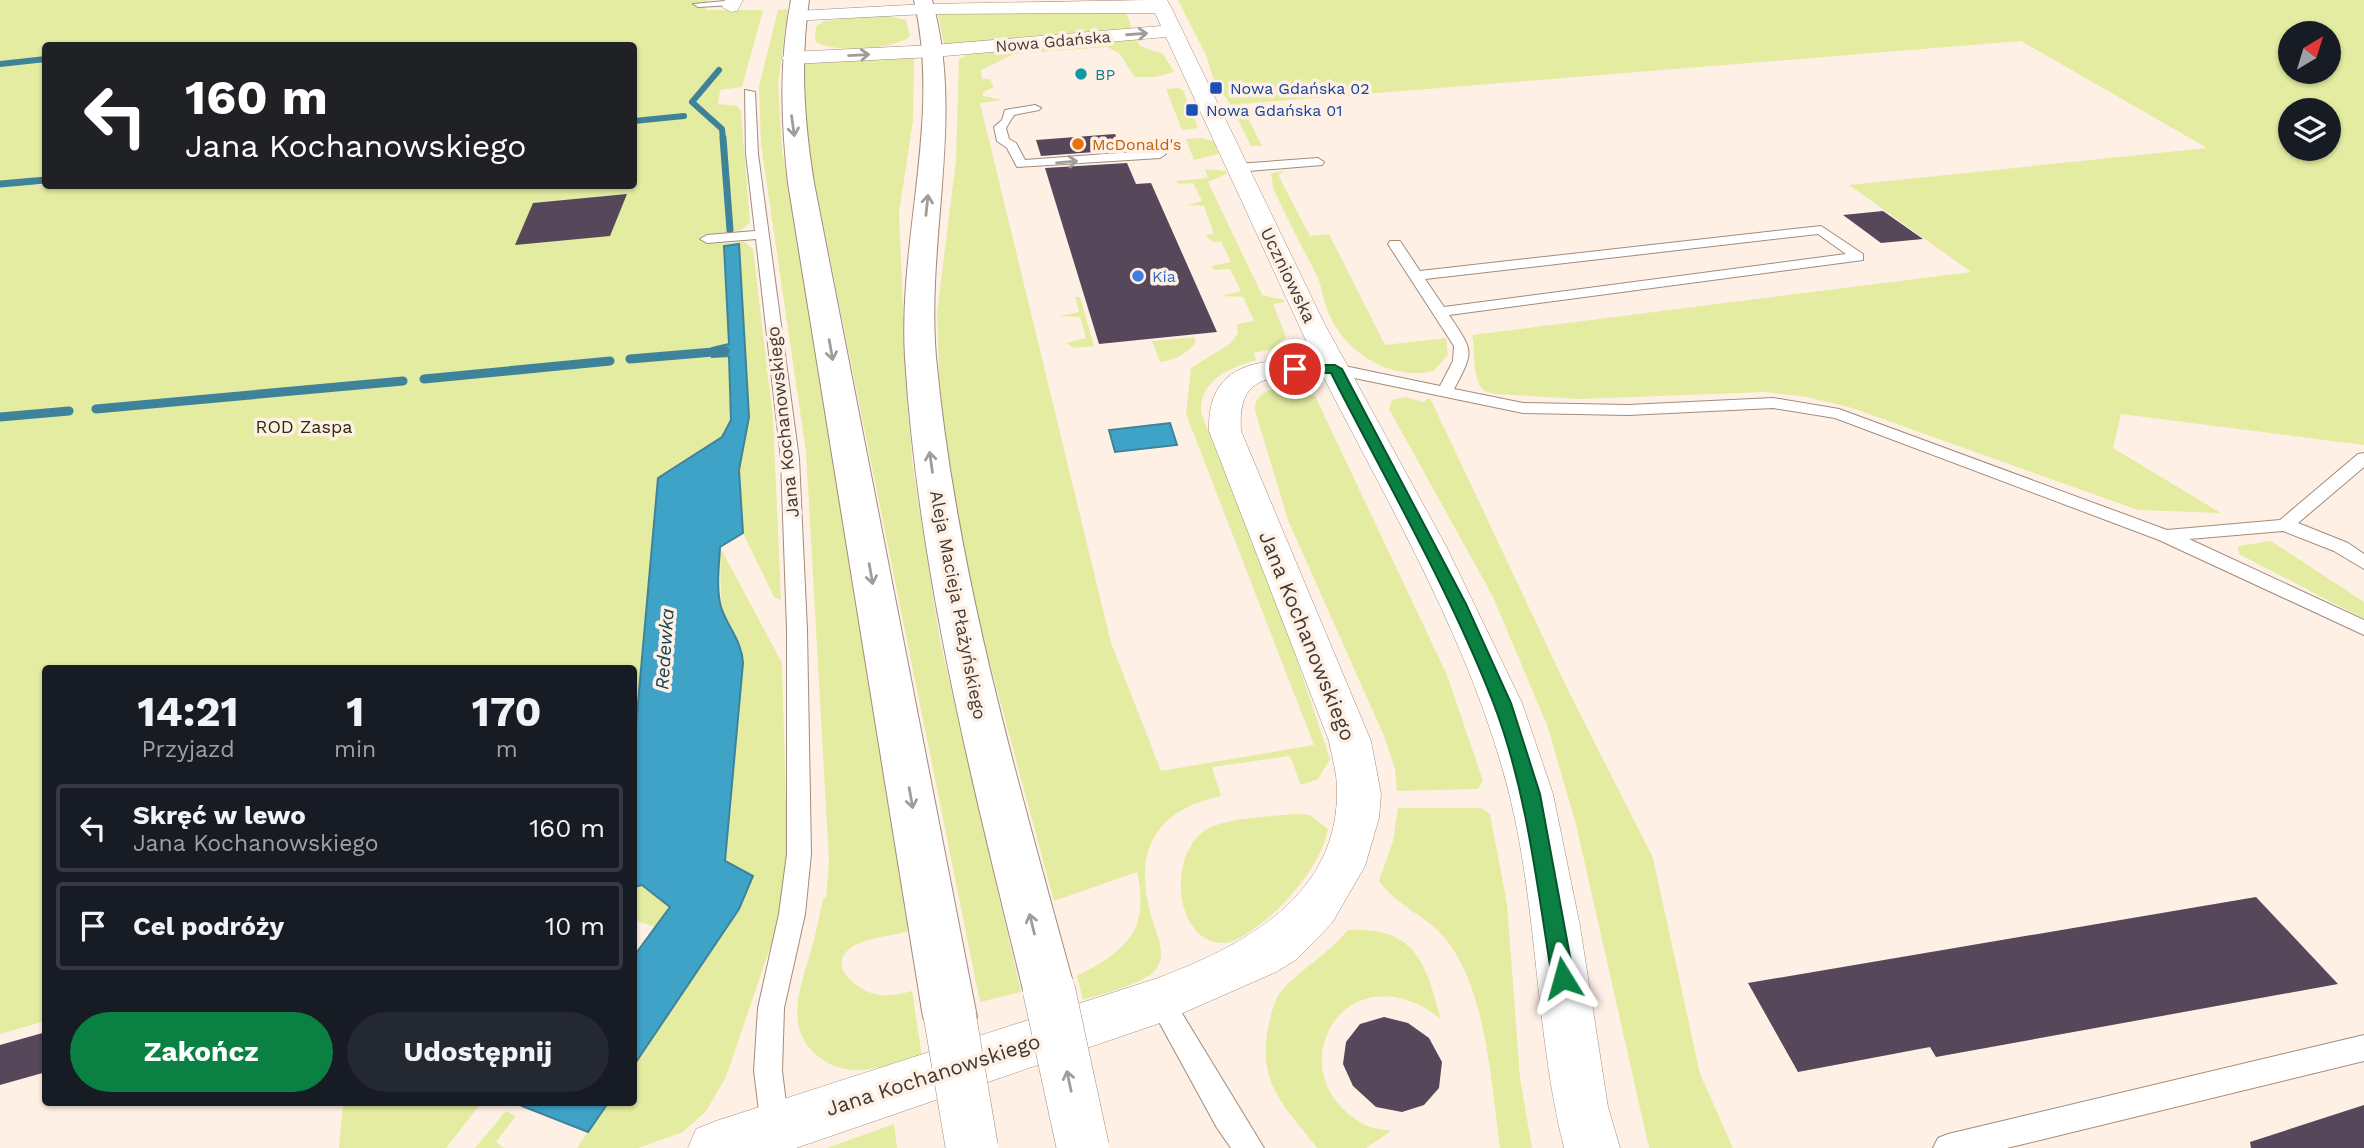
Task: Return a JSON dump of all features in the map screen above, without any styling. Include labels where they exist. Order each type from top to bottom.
[{"type":"main road","name":"Aleja Macieja Płażyńskiego","points":[[925,5],[933,51],[935,129],[921,273],[921,355],[928,441],[944,547],[983,729],[1049,990],[1083,1148]]},
{"type":"main road","points":[[798,8],[791,58],[790,106],[801,183],[971,1148]]},
{"type":"street","points":[[798,8],[925,5]]},
{"type":"street","name":"Nowa Gdańska","points":[[925,5],[1164,13]]},
{"type":"street","name":"Nowa Gdańska","points":[[933,51],[1164,13]]},
{"type":"street","name":"Uczniowska","points":[[1164,13],[1335,369],[1467,623],[1503,703],[1531,794],[1556,926],[1581,1107],[1592,1148]]},
{"type":"street","points":[[791,58],[933,51]]},
{"type":"street","name":"Jana Kochanowskiego","points":[[716,1148],[1160,1000],[1241,966],[1261,956],[1293,932],[1331,887],[1356,831],[1360,791],[1350,741],[1225,431],[1221,411],[1224,397],[1244,378],[1275,369],[1335,369]]},
{"type":"lane","points":[[698,4],[733,3]]},
{"type":"lane","name":"Jana Kochanowskiego","points":[[749,92],[752,154],[790,459],[797,630],[799,854],[792,914],[771,1008],[768,1071],[776,1128]]},
{"type":"lane","points":[[1035,108],[1012,110],[1006,114],[1007,121],[1000,128],[1003,141],[1012,146],[1017,162],[1029,165],[1160,154]]},
{"type":"lane","points":[[1237,168],[1318,162]]},
{"type":"lane","points":[[1417,276],[1821,230],[1858,257],[1441,312]]},
{"type":"lane","points":[[707,239],[761,234]]},
{"type":"lane","points":[[1395,244],[1458,336],[1463,354],[1444,393]]},
{"type":"lane","points":[[1335,369],[1497,404],[1560,411],[1773,403],[1805,407],[1872,424],[2166,536],[2364,628]]},
{"type":"lane","points":[[2285,525],[2364,458]]},
{"type":"lane","points":[[2166,536],[2285,525],[2341,547],[2364,563]]},
{"type":"lane","points":[[1160,1000],[1240,1141]]},
{"type":"lane","points":[[1948,1148],[2364,1048]]},
{"type":"green space","name":"ROD Zaspa","points":[[0,0],[709,0],[698,5],[706,5],[705,10],[763,10],[742,87],[720,90],[718,104],[737,106],[741,111],[750,223],[741,230],[708,235],[708,244],[745,242],[753,249],[773,418],[781,600],[774,597],[743,533],[739,470],[749,417],[739,245],[725,246],[729,344],[712,348],[713,357],[729,356],[731,420],[722,437],[658,479],[637,714],[637,665],[42,665],[42,1022],[0,1034]]},
{"type":"green space","points":[[1178,0],[2364,0],[2364,445],[2121,414],[2113,448],[2221,513],[2138,510],[1852,408],[1807,397],[1765,392],[1580,399],[1495,394],[1484,391],[1480,385],[1472,335],[1971,272],[1849,185],[2207,148],[2021,41],[1241,104],[1262,146],[1251,146],[1231,105],[1215,83],[1206,55]]},
{"type":"green space","points":[[788,9],[778,84],[782,148],[910,930],[852,947],[844,954],[843,970],[854,984],[871,993],[887,995],[912,991],[922,1057],[879,1071],[878,1067],[849,1070],[822,1059],[802,1036],[798,1023],[799,994],[823,899],[826,898],[829,861],[806,452],[761,144],[759,86],[778,10]]},
{"type":"green space","points":[[1125,11],[1133,30],[944,45],[938,14]]},
{"type":"green space","points":[[884,15],[906,20],[910,36],[891,45],[863,49],[835,48],[815,41],[816,26],[824,21]]},
{"type":"green space","points":[[1136,37],[1140,46],[1163,54],[1174,72],[1156,77],[1135,77],[1119,53],[1107,47],[1014,54],[981,70],[982,79],[990,79],[994,87],[983,92],[983,96],[1003,100],[980,103],[1111,643],[1161,771],[1314,745],[1186,414],[1191,368],[1231,343],[1238,333],[1237,324],[1254,321],[1243,297],[1222,296],[1241,291],[1230,269],[1215,270],[1211,266],[1231,262],[1221,241],[1213,242],[1205,235],[1214,234],[1204,206],[1186,205],[1202,201],[1193,183],[1180,184],[1175,181],[1208,178],[1205,169],[1227,171],[1208,182],[1262,295],[1284,300],[1285,302],[1273,304],[1286,337],[1273,349],[1253,353],[1257,360],[1218,377],[1205,392],[1201,413],[1281,612],[1330,759],[1318,779],[1301,785],[1290,756],[1212,767],[1221,796],[1178,812],[1164,824],[1147,855],[1147,895],[1161,951],[1156,969],[1133,984],[1083,1000],[1077,976],[1121,947],[1137,924],[1140,892],[1137,872],[1054,901],[978,619],[964,555],[940,399],[937,312],[956,161],[959,59],[971,53]]},
{"type":"green space","points":[[914,57],[913,121],[899,212],[907,402],[913,468],[940,641],[1021,992],[980,1002],[806,140],[803,61]]},
{"type":"green space","points":[[1166,89],[1183,90],[1198,128],[1182,130]]},
{"type":"green space","points":[[1202,138],[1213,141],[1219,154],[1194,160],[1186,139]]},
{"type":"green space","points":[[1286,171],[1278,175],[1310,236],[1329,234],[1385,345],[1446,338],[1448,355],[1433,371],[1401,372],[1385,368],[1357,351],[1336,327],[1326,307],[1317,276],[1273,188],[1271,173]]},
{"type":"green space","points":[[1075,297],[1080,297],[1094,346],[1074,348],[1066,343],[1086,338],[1080,317],[1059,316],[1079,312]]},
{"type":"green space","points":[[1194,337],[1196,342],[1185,353],[1160,362],[1152,341]]},
{"type":"green space","points":[[1288,387],[1315,396],[1447,675],[1483,781],[1478,789],[1397,791],[1395,769],[1384,736],[1288,520],[1255,411],[1257,399],[1265,392]]},
{"type":"green space","points":[[1406,397],[1423,402],[1430,398],[1567,688],[1653,858],[1700,1074],[1733,1148],[1649,1148],[1576,824],[1547,725],[1492,595],[1389,409],[1392,400]]},
{"type":"green space","points":[[2271,541],[2364,602],[2364,619],[2239,554],[2238,546]]},
{"type":"green space","points":[[720,547],[782,663],[787,841],[786,878],[777,927],[726,1077],[706,1111],[683,1132],[638,1148],[577,1148],[606,1106],[637,1106],[637,1061],[739,909],[752,877],[725,862],[743,663],[742,649],[721,606]]},
{"type":"green space","points":[[1398,808],[1481,808],[1490,814],[1507,904],[1520,1078],[1532,1148],[1500,1148],[1485,1038],[1470,982],[1458,958],[1436,929],[1394,897],[1379,881],[1393,841]]},
{"type":"green space","points":[[1296,814],[1310,815],[1328,829],[1317,859],[1292,894],[1265,920],[1231,942],[1207,939],[1194,929],[1181,895],[1181,876],[1194,841],[1207,829],[1226,822]]},
{"type":"green space","points":[[641,885],[670,907],[655,927],[637,921],[637,886]]},
{"type":"green space","points":[[1348,930],[1371,930],[1389,934],[1414,952],[1430,981],[1441,1019],[1406,1000],[1375,997],[1350,1006],[1332,1025],[1323,1050],[1324,1077],[1338,1103],[1365,1125],[1391,1131],[1366,1148],[1317,1148],[1275,1092],[1266,1062],[1266,1044],[1273,1009],[1281,992]]},
{"type":"green space","points":[[343,1106],[479,1106],[446,1148],[339,1148]]},
{"type":"green space","points":[[506,1111],[516,1116],[496,1142],[504,1148],[475,1148]]},
{"type":"green space","points":[[894,1124],[897,1148],[827,1148]]},
{"type":"water","points":[[739,244],[749,417],[739,470],[743,533],[720,547],[719,600],[740,648],[743,663],[725,861],[753,876],[739,909],[637,1061],[637,952],[670,907],[642,885],[637,886],[637,714],[658,478],[722,437],[731,420],[729,356],[712,357],[712,348],[729,344],[724,246]]},
{"type":"water","points":[[1170,423],[1177,445],[1115,452],[1109,430]]},
{"type":"water","points":[[522,1106],[606,1106],[588,1132]]},
{"type":"building","name":"McDonald's","points":[[1115,134],[1122,150],[1041,156],[1036,140]]},
{"type":"building","name":"Kia","points":[[1127,163],[1136,184],[1151,183],[1217,332],[1099,344],[1045,168]]},
{"type":"building","points":[[627,194],[610,236],[515,245],[533,203]]},
{"type":"building","points":[[1883,211],[1923,239],[1881,243],[1843,215]]},
{"type":"building","points":[[2256,897],[2338,984],[1936,1057],[1930,1047],[1798,1072],[1748,983]]},
{"type":"building","points":[[1384,1017],[1408,1023],[1429,1038],[1442,1062],[1439,1088],[1424,1105],[1402,1112],[1376,1107],[1353,1086],[1343,1064],[1346,1042],[1360,1024]]},
{"type":"building","points":[[42,1033],[42,1073],[0,1085],[0,1045]]},
{"type":"building","points":[[2364,1105],[2364,1148],[2251,1148],[2250,1142]]},
{"type":"waterway","points":[[0,64],[42,59]]},
{"type":"waterway","name":"Redewka","points":[[719,70],[692,102],[722,129],[723,140]]},
{"type":"waterway","points":[[637,121],[684,116]]},
{"type":"waterway","name":"Redewka","points":[[723,138],[730,230]]},
{"type":"waterway","points":[[0,184],[42,180]]},
{"type":"waterway","points":[[630,359],[725,351]]},
{"type":"waterway","points":[[424,379],[610,361]]},
{"type":"waterway","points":[[96,409],[403,381]]},
{"type":"waterway","points":[[0,417],[69,411]]},
{"type":"place","name":"BP","points":[[1081,74]]},
{"type":"place","name":"Nowa Gdańska 02","points":[[1216,88]]},
{"type":"place","name":"Nowa Gdańska 01","points":[[1192,110]]},
{"type":"place","name":"McDonald's","points":[[1078,144]]},
{"type":"place","name":"Kia","points":[[1138,276]]},
{"type":"route","points":[[1295,369],[1335,369],[1467,623],[1503,703],[1531,794],[1563,978]]}]
